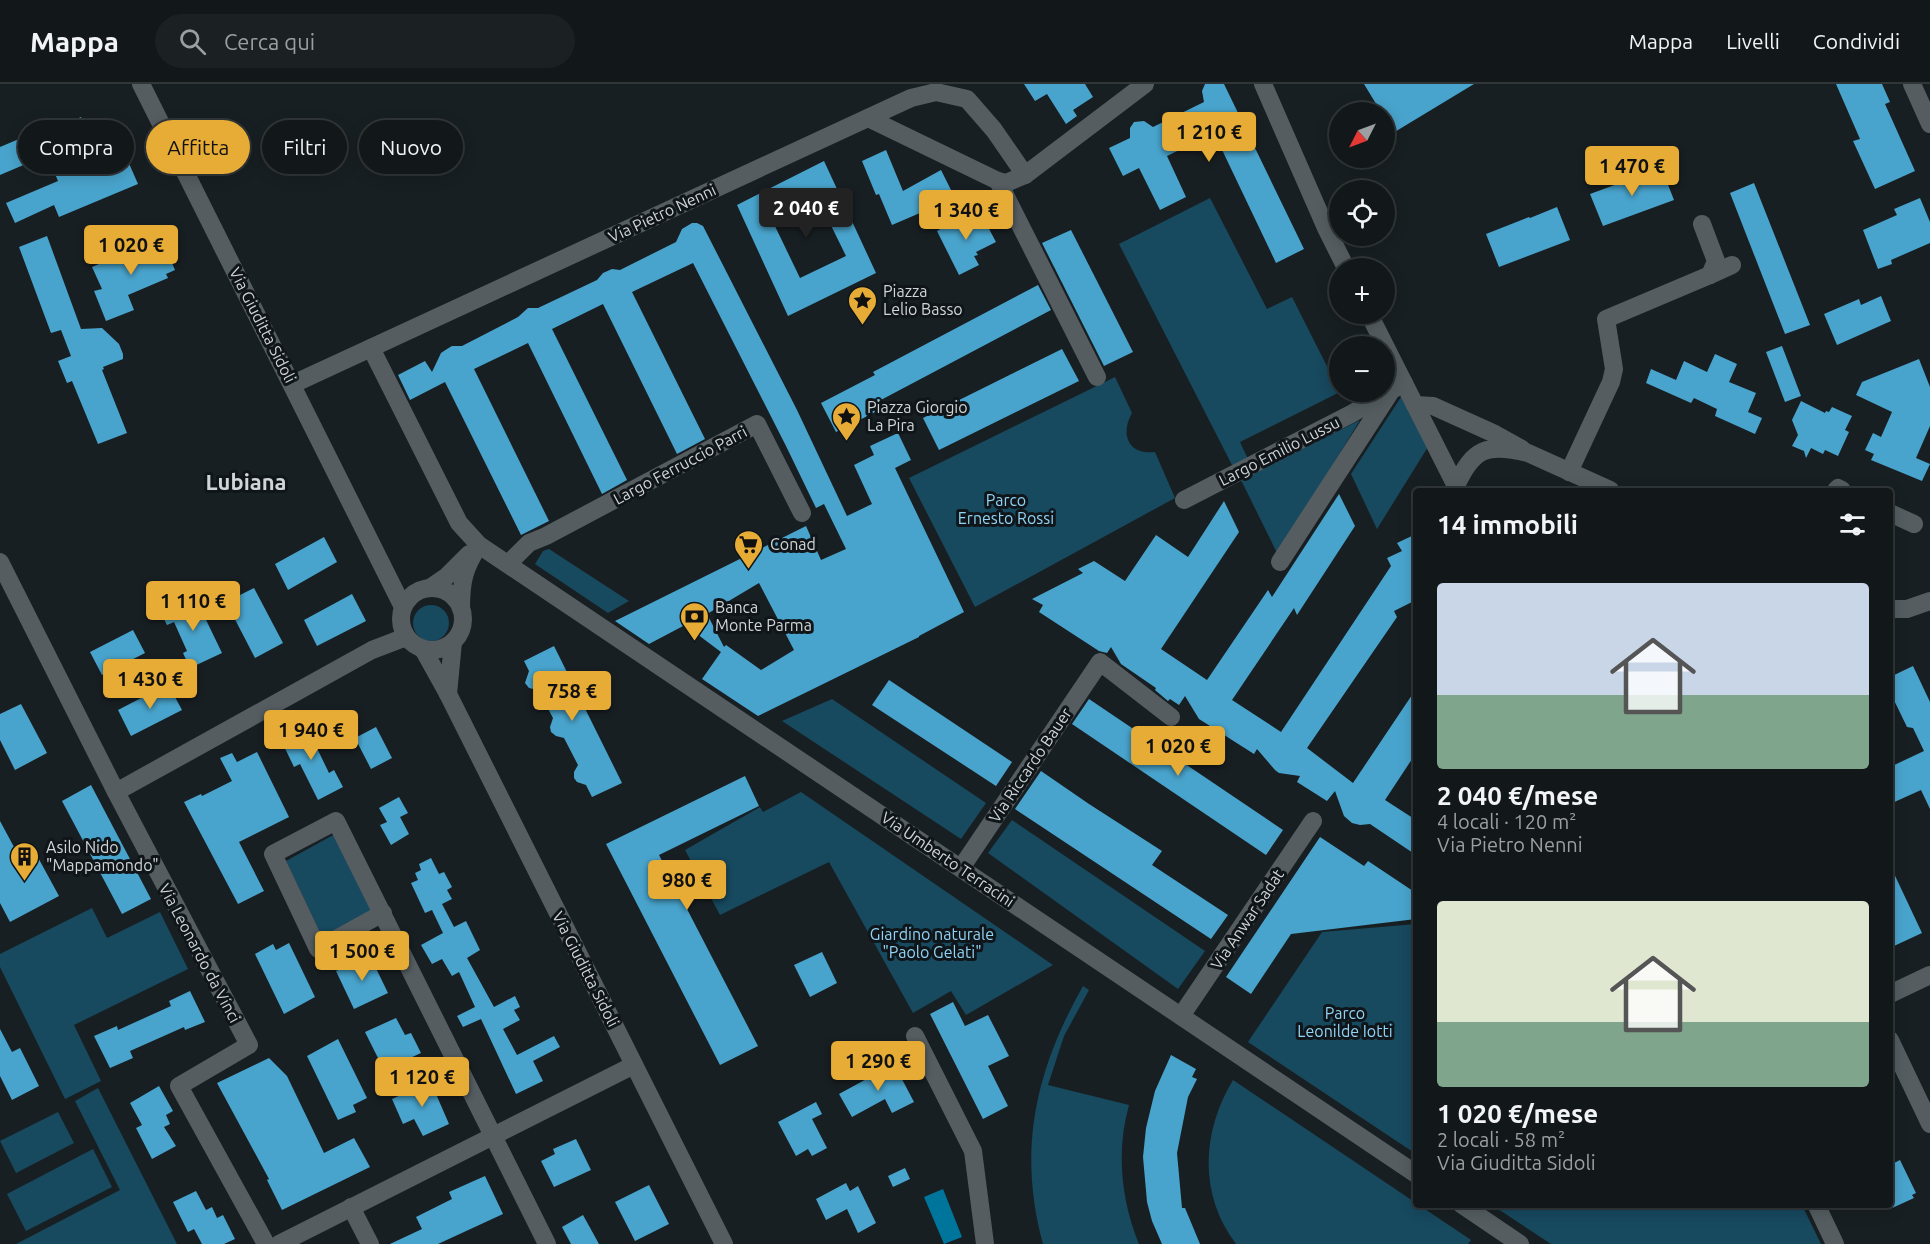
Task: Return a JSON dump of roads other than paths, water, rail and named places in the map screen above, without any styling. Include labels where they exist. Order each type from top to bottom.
[{"type":"street","name":"Via Giuditta Sidoli","points":[[141,84],[403,607],[401,617],[406,637],[423,649],[448,694],[724,1244]]},
{"type":"street","points":[[868,118],[998,182],[1006,183],[1025,174],[1145,84]]},
{"type":"street","points":[[1263,84],[1341,258]]},
{"type":"street","points":[[1912,84],[1930,124]]},
{"type":"street","name":"Via Pietro Nenni","points":[[293,384],[911,98],[936,92],[967,99],[1025,174]]},
{"type":"street","points":[[998,182],[1097,377]]},
{"type":"street","points":[[1702,224],[1716,261],[1710,275]]},
{"type":"street","points":[[1569,472],[1611,382],[1614,369],[1606,319],[1732,265]]},
{"type":"street","points":[[1373,324],[1397,388],[1415,405],[1457,488]]},
{"type":"street","points":[[371,348],[459,523],[479,544]]},
{"type":"street","points":[[1280,562],[1397,388]]},
{"type":"street","name":"Largo Emilio Lussu","points":[[1184,500],[1397,388]]},
{"type":"street","points":[[1415,405],[1433,406],[1605,488]]},
{"type":"street","points":[[1432,439],[1454,416]]},
{"type":"street","name":"Largo Ferruccio Parri","points":[[508,564],[529,543],[757,424],[802,513]]},
{"type":"street","points":[[1457,488],[1464,468],[1472,458],[1481,453],[1496,449],[1528,453]]},
{"type":"street","points":[[1442,458],[1472,458]]},
{"type":"street","points":[[1893,514],[1914,524]]},
{"type":"street","points":[[403,607],[408,599],[446,577],[479,544]]},
{"type":"street","points":[[423,649],[444,648],[453,642],[462,627],[463,576],[479,544]]},
{"type":"street","name":"Via Umberto Terracini","points":[[479,544],[1413,1172]]},
{"type":"street","name":"Via Leonardo da Vinci","points":[[0,562],[116,792],[249,1045],[179,1086],[266,1244]]},
{"type":"street","name":"Via Giuditta Sidoli","points":[[383,567],[423,590],[445,591],[452,596],[461,609]]},
{"type":"street","points":[[1893,609],[1907,609],[1930,601]]},
{"type":"street","points":[[116,792],[372,650],[406,637]]},
{"type":"street","points":[[448,694],[453,642]]},
{"type":"street","name":"Via Riccardo Bauer","points":[[961,868],[1100,662],[1171,717]]},
{"type":"street","points":[[383,913],[318,948],[273,854],[336,821],[383,913],[546,1244]]},
{"type":"street","name":"Via Anwar Sadat","points":[[1181,1016],[1313,821]]},
{"type":"street","points":[[1893,993],[1930,975]]},
{"type":"street","points":[[915,1036],[973,1151],[985,1244]]},
{"type":"street","points":[[1893,1046],[1930,1124]]},
{"type":"street","points":[[279,1244],[634,1065]]},
{"type":"street","points":[[351,1207],[370,1244]]},
{"type":"street","points":[[1467,1208],[1520,1244]]},
{"type":"street","points":[[1818,1208],[1835,1244]]},
{"type":"place","name":"Piazza Lelio Basso","points":[[862,326]]},
{"type":"place","name":"Piazza Giorgio La Pira","points":[[846,442]]},
{"type":"place","name":"Conad","points":[[749,570]]},
{"type":"place","name":"Banca Monte Parma","points":[[694,642]]},
{"type":"place","name":"Asilo Nido \"Mappamondo\"","points":[[25,882]]},
{"type":"district","name":"Lubiana","points":[[246,481]]},
{"type":"park label","name":"Parco Ernesto Rossi","points":[[1006,509]]},
{"type":"park label","name":"Giardino naturale \"Paolo Gelati\"","points":[[932,943]]},
{"type":"park label","name":"Parco Leonilde Iotti","points":[[1345,1022]]}]
